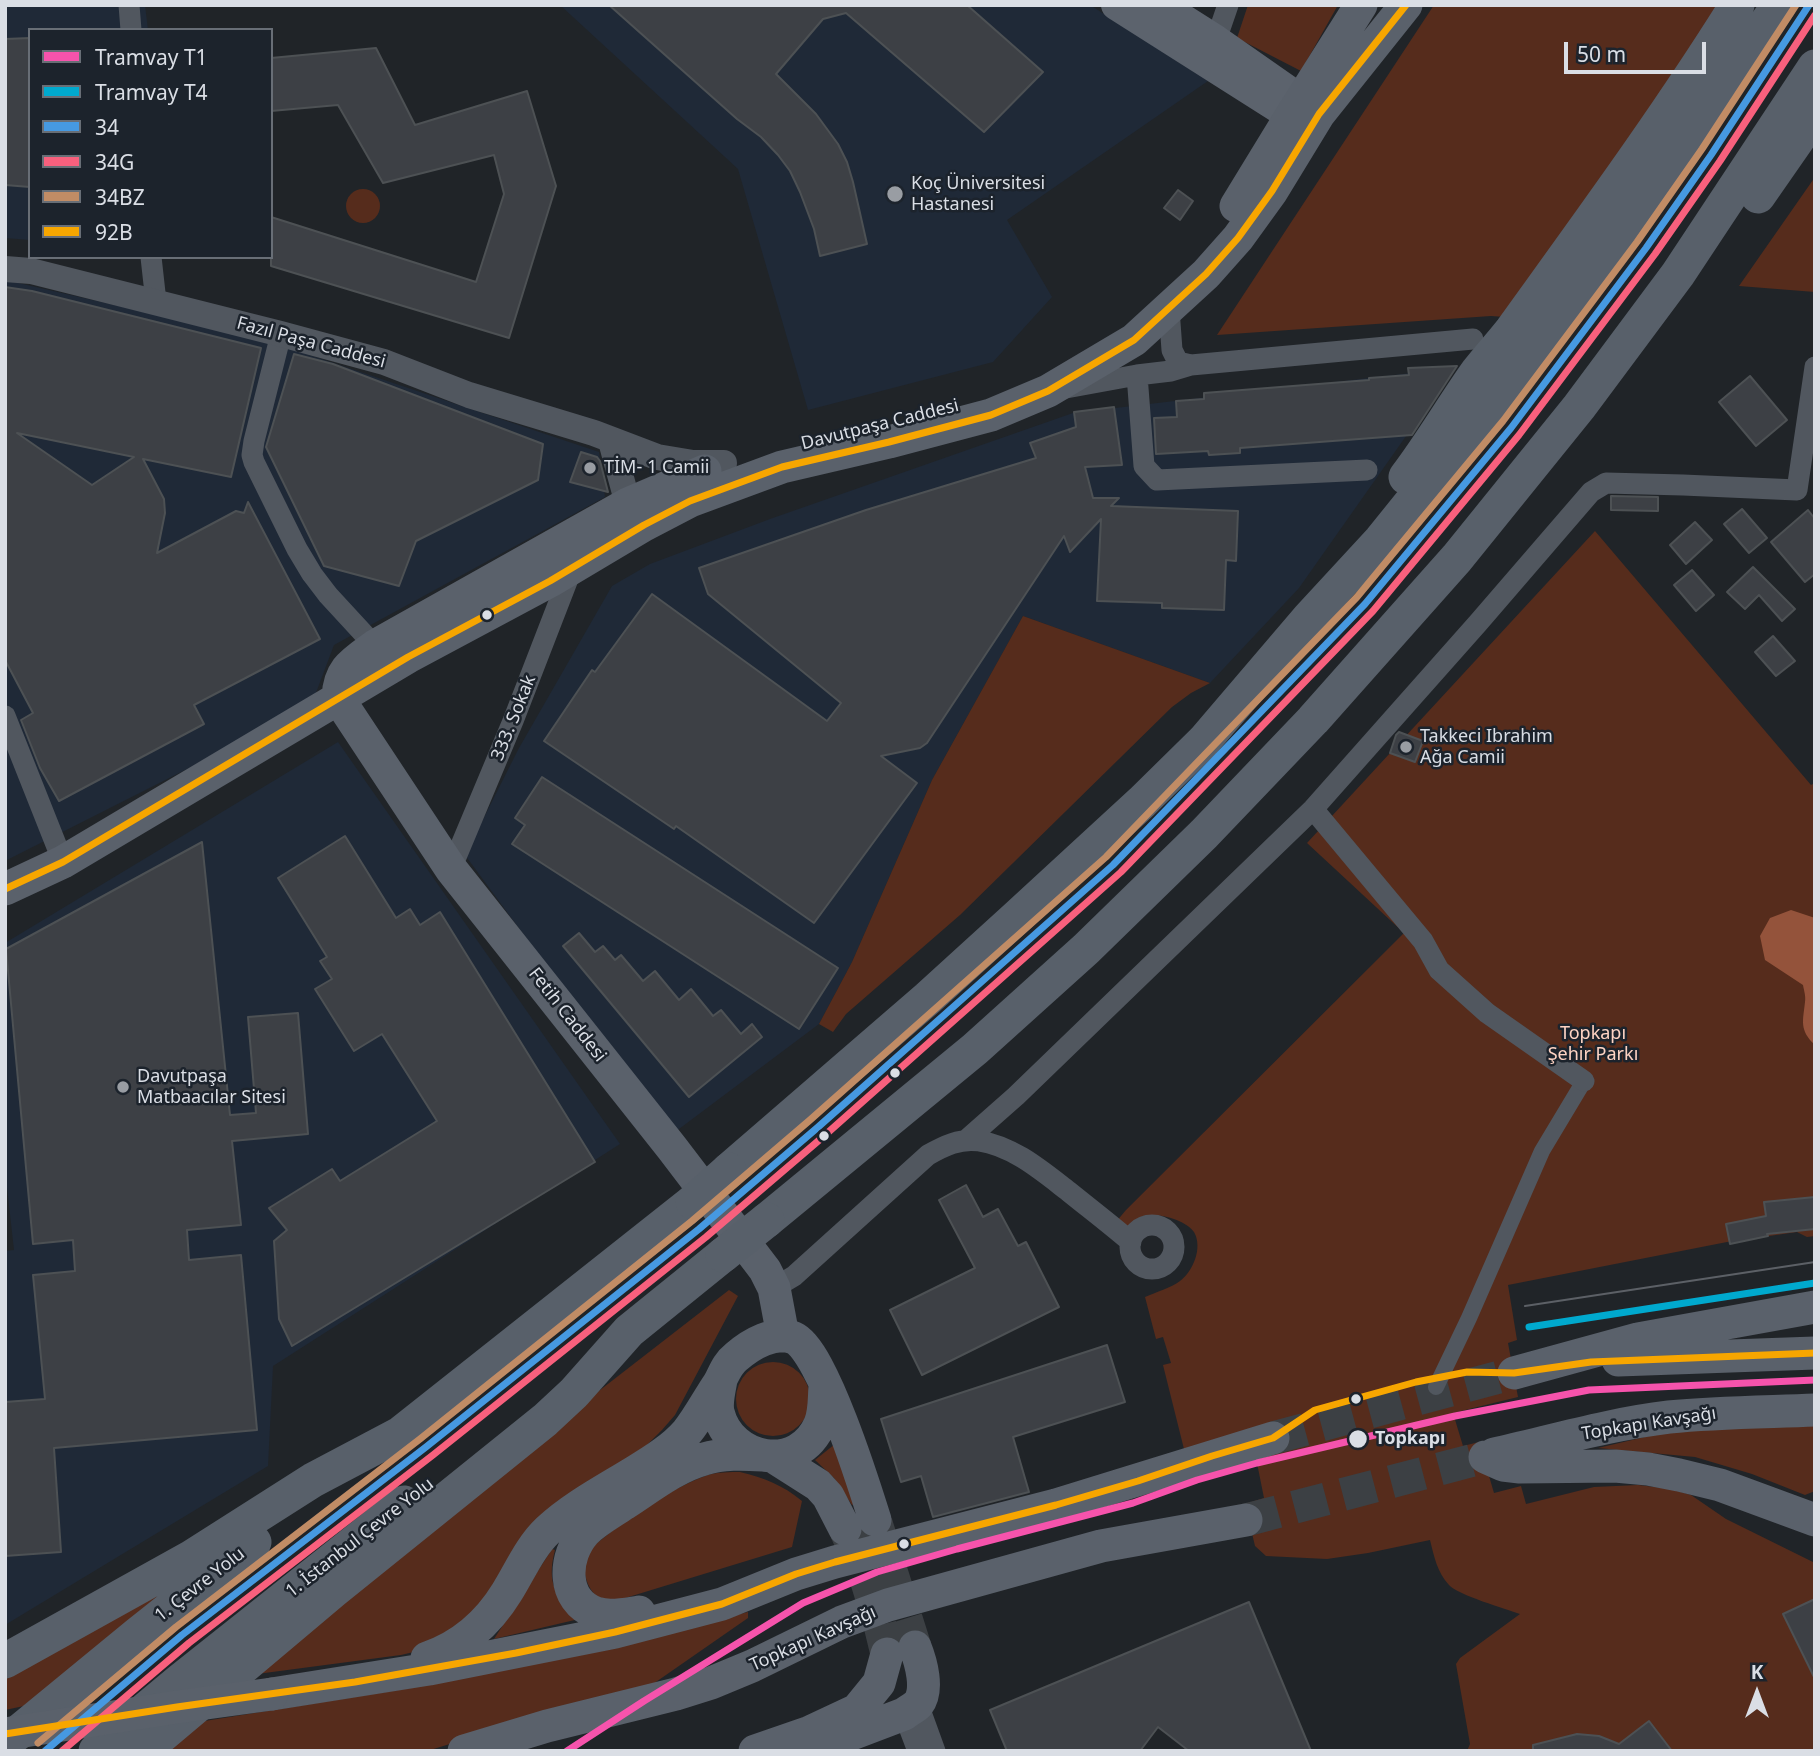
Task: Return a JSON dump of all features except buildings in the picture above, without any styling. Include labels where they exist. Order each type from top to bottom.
[{"type":"highway","points":[[1309,618],[1363,533],[1420,459],[1479,370],[1510,332],[1653,132],[1737,5]]},
{"type":"highway","points":[[5,1661],[192,1558],[313,1480],[400,1434],[693,1202],[928,998],[1142,802],[1204,741],[1309,618],[1381,540],[1535,349],[1666,170],[1779,5]]},
{"type":"highway","points":[[143,1751],[303,1615],[545,1420],[574,1394],[629,1331],[975,1049],[1123,914],[1204,834],[1313,720],[1457,558],[1579,407],[1678,274],[1815,67]]},
{"type":"highway","points":[[1617,357],[1643,342],[1660,328],[1684,299],[1815,114]]},
{"type":"highway","name":"1. İstanbul Çevre Yolu","points":[[96,1751],[360,1537],[629,1331]]},
{"type":"highway","name":"1. Çevre Yolu","points":[[5,1743],[218,1570],[400,1434]]},
{"type":"main road","points":[[1116,5],[1305,115]]},
{"type":"main road","points":[[1161,5],[1216,40],[1305,115]]},
{"type":"main road","name":"Davutpaşa Caddesi","points":[[5,889],[63,862],[408,657],[550,581],[690,501],[782,467],[991,415],[1048,391],[1134,340],[1206,274],[1238,239],[1272,191],[1305,115],[1361,5]]},
{"type":"main road","name":"Davutpaşa Caddesi","points":[[338,698],[338,683],[343,673],[375,646],[628,504],[724,463],[939,413],[1043,371],[1108,332],[1157,294],[1211,241],[1305,115],[1406,5]]},
{"type":"main road","points":[[470,625],[478,611],[498,592],[601,532],[616,521],[628,504]]},
{"type":"main road","name":"Fetih Caddesi","points":[[338,698],[451,869],[765,1270],[774,1288],[783,1336]]},
{"type":"main road","points":[[1815,1307],[1638,1339],[1514,1373],[1591,1362],[1815,1353]]},
{"type":"main road","points":[[355,1682],[436,1655],[460,1644],[491,1615],[546,1532],[568,1514],[673,1446],[693,1423],[733,1359],[761,1341],[783,1336],[793,1338],[802,1343],[812,1355],[852,1450],[860,1525],[818,1485],[769,1456],[744,1449],[734,1441],[724,1427],[718,1411],[721,1380]]},
{"type":"main road","points":[[774,1582],[727,1590],[637,1613],[610,1616],[596,1613],[574,1597],[569,1564],[584,1533],[680,1468],[704,1459],[730,1454],[788,1455],[804,1446],[816,1432],[824,1412],[825,1382]]},
{"type":"main road","name":"Topkapı Kavşağı","points":[[1810,1520],[1720,1485],[1668,1473],[1615,1466],[1520,1467],[1503,1465],[1485,1457],[1596,1431],[1667,1418],[1815,1410]]},
{"type":"main road","points":[[5,1734],[355,1682],[615,1632],[723,1604],[774,1582],[835,1562],[1056,1505],[1273,1438]]},
{"type":"main road","name":"Topkapı Kavşağı","points":[[464,1751],[556,1723],[711,1683],[752,1667],[842,1622],[888,1605],[1101,1546],[1247,1520]]},
{"type":"main road","points":[[755,1751],[810,1732],[858,1710],[901,1651],[911,1709],[807,1751]]},
{"type":"main road","points":[[509,1751],[573,1732],[611,1710]]},
{"type":"street","points":[[129,5],[131,28]]},
{"type":"street","points":[[1216,40],[1228,5]]},
{"type":"street","points":[[152,259],[156,302]]},
{"type":"street","name":"Fazıl Paşa Caddesi","points":[[5,269],[30,271],[384,362],[469,395],[594,433],[657,457],[693,463],[724,463]]},
{"type":"street","points":[[1169,309],[1172,350],[1178,362],[1191,365]]},
{"type":"street","points":[[281,334],[254,441],[254,463],[312,574],[375,646]]},
{"type":"street","points":[[1048,391],[1137,375],[1171,372],[1191,365],[1473,339]]},
{"type":"street","points":[[965,1141],[1016,1096],[1313,809],[1591,492],[1606,483],[1797,490],[1815,367]]},
{"type":"street","points":[[1137,375],[1144,466],[1157,480],[1367,470]]},
{"type":"street","points":[[611,441],[628,504]]},
{"type":"street","name":"333. Sokak","points":[[451,869],[513,721],[573,566]]},
{"type":"street","points":[[5,716],[63,862]]},
{"type":"street","points":[[1313,809],[1423,941],[1439,970],[1488,1013],[1584,1081],[1542,1150],[1436,1387]]},
{"type":"street","points":[[774,1288],[794,1276],[928,1155],[946,1144],[965,1141],[979,1141],[1018,1156],[1039,1169],[1131,1242]]},
{"type":"street","points":[[911,1709],[918,1751]]},
{"type":"street","points":[[911,1709],[935,1751]]},
{"type":"shaded area","points":[[5,5],[145,5],[148,28],[28,28],[28,240],[5,238]]},
{"type":"shaded area","name":"Koç Üniversitesi Hastanesi","points":[[560,5],[1090,5],[1208,81],[1007,220],[1052,297],[993,362],[808,410],[738,169]]},
{"type":"shaded area","points":[[5,280],[259,338],[599,452],[605,497],[334,645],[314,698],[189,768],[5,861]]},
{"type":"shaded area","points":[[1454,368],[1299,588],[1210,683],[1023,616],[932,780],[852,962],[819,1024],[671,1135],[465,855],[519,748],[612,586],[650,564],[1073,413]]},
{"type":"shaded area","points":[[338,742],[620,1144],[273,1366],[268,1466],[5,1625],[5,1251],[14,1250],[5,1170],[5,943]]},
{"type":"shaded area","points":[[1791,910],[1815,918],[1815,1045],[1806,1035],[1803,1025],[1803,985],[1765,960],[1760,936],[1770,918]]},
{"type":"green space","points":[[1248,5],[1338,5],[1301,71],[1237,38]]},
{"type":"green space","points":[[1434,5],[1722,5],[1505,317],[1217,335]]},
{"type":"green space","points":[[1815,177],[1815,292],[1739,286]]},
{"type":"green space","points":[[363,189],[375,194],[380,206],[375,218],[363,223],[351,218],[346,206],[351,194]]},
{"type":"green space","name":"Topkapı Şehir Parkı","points":[[1595,531],[1811,785],[1815,783],[1815,1236],[1807,1237],[1797,1232],[1727,1242],[1508,1285],[1517,1340],[1508,1343],[1518,1397],[1453,1413],[1463,1446],[1479,1442],[1494,1493],[1521,1486],[1526,1504],[1594,1487],[1638,1485],[1671,1489],[1691,1495],[1726,1519],[1815,1563],[1815,1751],[1467,1751],[1470,1744],[1456,1664],[1460,1658],[1520,1614],[1472,1597],[1449,1585],[1439,1569],[1430,1540],[1327,1559],[1266,1556],[1255,1546],[1245,1504],[1264,1498],[1256,1458],[1184,1449],[1163,1365],[1171,1363],[1163,1337],[1156,1339],[1145,1297],[1168,1288],[1185,1277],[1195,1259],[1197,1238],[1190,1228],[1178,1221],[1156,1215],[1141,1217],[1126,1229],[1116,1222],[1404,933],[1307,843]]},
{"type":"green space","points":[[1023,616],[1210,683],[1172,707],[960,915],[846,1014],[833,1032],[819,1024],[852,962],[932,780]]},
{"type":"green space","points":[[729,1290],[738,1296],[675,1415],[483,1608],[422,1650],[257,1674],[470,1491]]},
{"type":"green space","points":[[773,1362],[787,1365],[799,1373],[807,1385],[810,1399],[807,1413],[799,1425],[787,1433],[773,1436],[759,1433],[747,1425],[739,1413],[736,1399],[739,1385],[747,1373],[759,1365]]},
{"type":"green space","points":[[1815,1421],[1815,1491],[1805,1495],[1752,1474],[1695,1457],[1598,1448],[1666,1432]]},
{"type":"green space","points":[[835,1444],[855,1504],[852,1505],[834,1478],[815,1460]]},
{"type":"green space","points":[[740,1472],[773,1483],[802,1501],[792,1547],[616,1600],[610,1601],[596,1596],[586,1577],[584,1554],[627,1520],[675,1490],[708,1475]]},
{"type":"green space","points":[[552,1549],[555,1550],[552,1572],[555,1589],[564,1604],[579,1619],[494,1639]]},
{"type":"green space","points":[[216,1555],[24,1706],[5,1710],[5,1673]]},
{"type":"green space","points":[[748,1612],[748,1618],[653,1684],[427,1751],[157,1751],[186,1724],[410,1688],[570,1657]]},
{"type":"tunnel","points":[[1273,1438],[1514,1373]]},
{"type":"tunnel","points":[[1246,1520],[1485,1457]]},
{"type":"tunnel","points":[[876,1523],[915,1647]]},
{"type":"tunnel","points":[[846,1531],[863,1569],[887,1654]]},
{"type":"tram line","points":[[1525,1306],[1815,1262]]},
{"type":"tram line","name":"T4","points":[[1529,1327],[1815,1283]]},
{"type":"tram line","name":"T1","points":[[567,1751],[803,1603],[877,1572],[1133,1503],[1197,1480],[1257,1463],[1455,1416],[1589,1390],[1815,1380]]},
{"type":"transit line","name":"92B","points":[[5,889],[63,862],[408,657],[550,581],[690,501],[782,467],[991,415],[1048,391],[1134,340],[1206,274],[1238,238],[1272,191],[1319,114],[1406,5]]},
{"type":"transit line","name":"34BZ","points":[[38,1743],[176,1627],[420,1439],[692,1221],[1106,857],[1357,597],[1503,421],[1637,242],[1702,149],[1796,5]]},
{"type":"transit line","name":"34","points":[[45,1751],[182,1635],[426,1447],[699,1229],[1113,865],[1365,604],[1511,428],[1646,248],[1711,155],[1809,5]]},
{"type":"transit line","name":"34G","points":[[62,1751],[189,1643],[433,1455],[706,1237],[1121,872],[1373,611],[1519,435],[1655,254],[1720,161],[1815,15]]},
{"type":"transit line","name":"92B","points":[[5,1734],[355,1682],[615,1632],[722,1604],[796,1574],[835,1562],[1138,1481],[1273,1438],[1315,1410],[1416,1382],[1467,1372],[1514,1373],[1591,1362],[1815,1353]]},
{"type":"place","name":"Koç Üniversitesi Hastanesi","points":[[895,194]]},
{"type":"place","name":"TİM- 1 Camii","points":[[590,468]]},
{"type":"place","name":"Takkeci Ibrahim Ağa Camii","points":[[1406,747]]},
{"type":"place","name":"Davutpaşa Matbaacılar Sitesi","points":[[123,1087]]},
{"type":"place","name":"Topkapı","points":[[1358,1439]]}]
